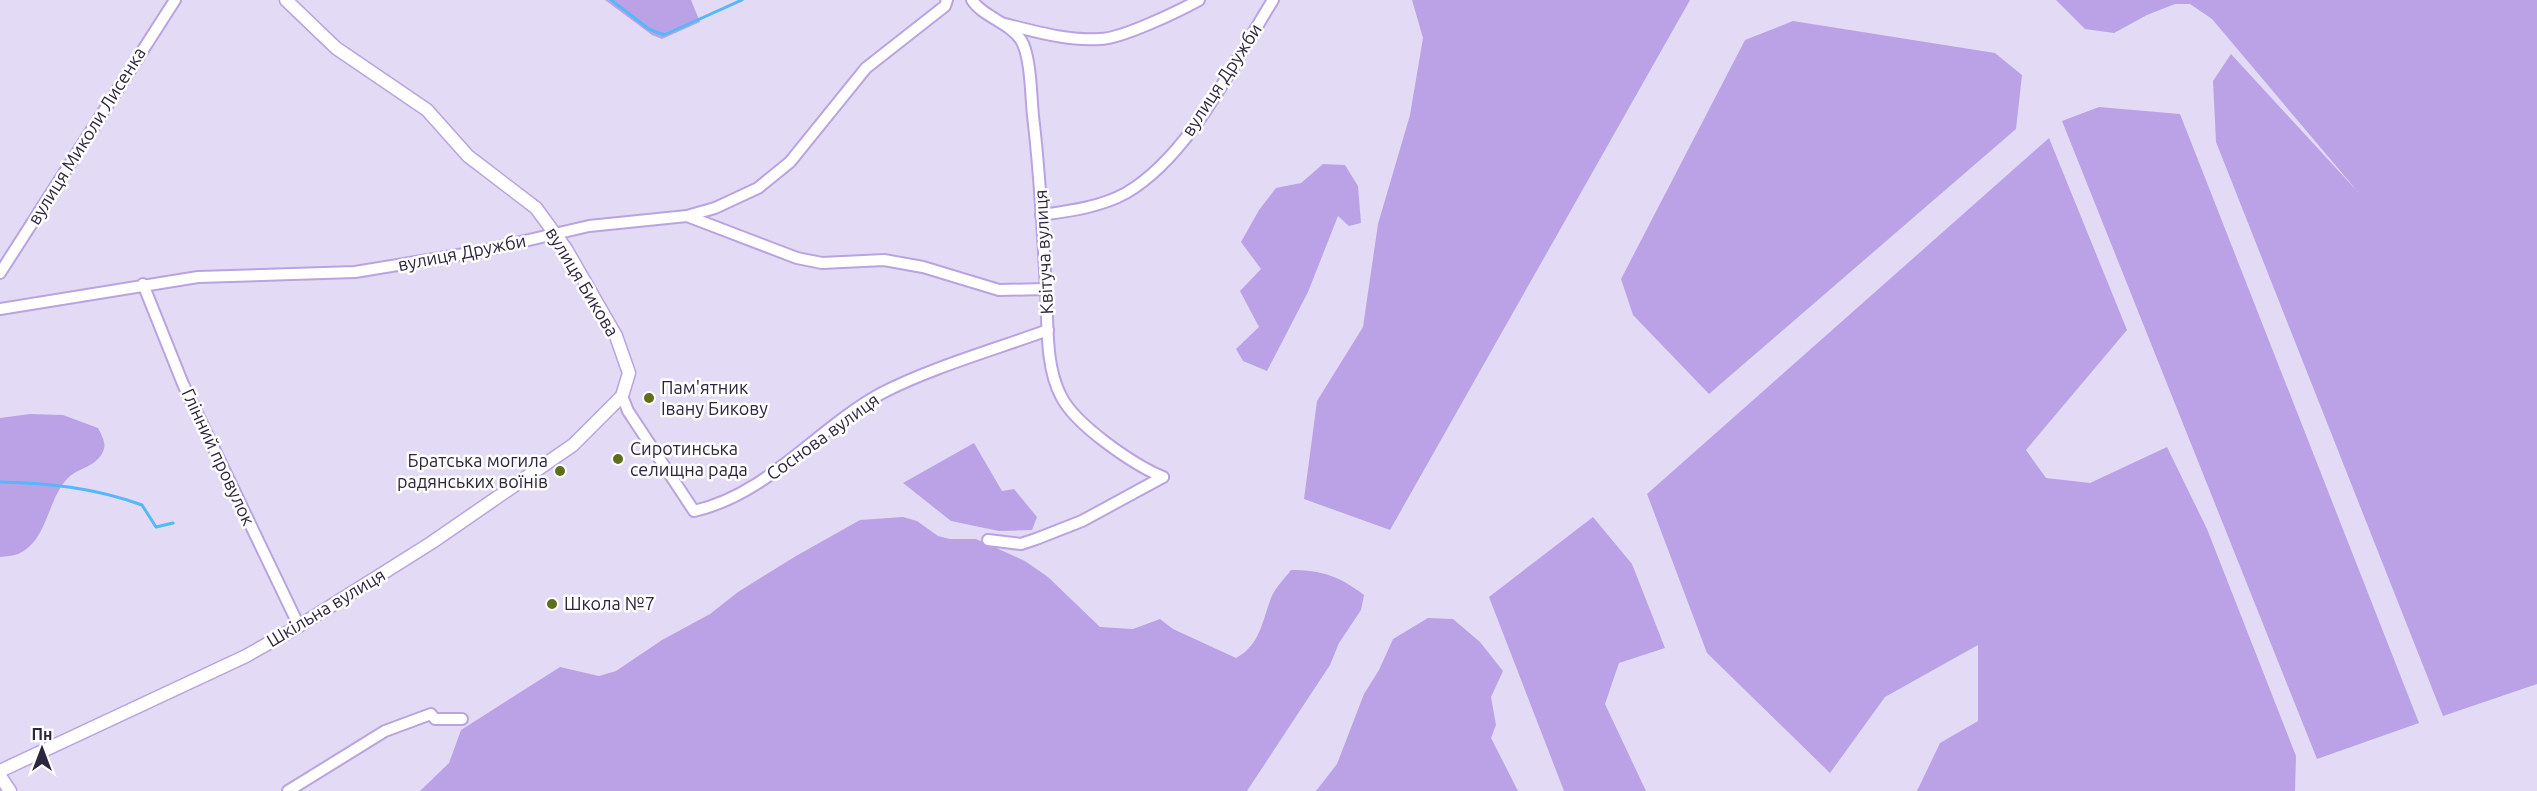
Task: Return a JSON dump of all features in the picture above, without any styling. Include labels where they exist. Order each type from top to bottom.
[{"type":"street","name":"вулиця Миколи Лисенка","points":[[0,273],[174,0]]},
{"type":"street","name":"вулиця Бикова","points":[[286,0],[336,48],[432,114],[468,156],[536,208],[566,249],[616,336],[629,373],[622,396]]},
{"type":"street","name":"вулиця Дружби","points":[[0,309],[143,284],[198,277],[355,272],[482,251],[589,226],[687,216],[715,208],[758,188],[790,162],[866,68],[945,6],[947,0]]},
{"type":"street","name":"Квітуча вулиця","points":[[972,0],[976,7],[1002,23],[1021,40],[1027,63],[1038,156],[1048,330],[1056,386],[1069,409],[1111,445],[1147,471],[1163,477],[1082,521],[1036,539],[1021,544],[988,540]]},
{"type":"street","points":[[1002,23],[1061,38],[1103,40],[1172,14],[1199,0]]},
{"type":"street","name":"вулиця Дружби","points":[[1041,215],[1082,208],[1126,193],[1165,161],[1192,131],[1273,0]]},
{"type":"street","points":[[687,216],[797,258],[822,263],[884,260],[923,267],[999,290],[1046,289]]},
{"type":"street","name":"Глінний провулок","points":[[143,284],[183,384],[299,626]]},
{"type":"street","name":"Соснова вулиця","points":[[622,396],[694,511],[712,507],[760,482],[881,394],[1048,330]]},
{"type":"street","name":"Шкільна вулиця","points":[[0,771],[246,656],[299,626],[431,543],[573,445],[622,396]]},
{"type":"street","points":[[288,791],[386,731],[431,714],[435,719],[462,719]]},
{"type":"street","points":[[0,776],[10,791]]},
{"type":"shaded area","points":[[605,0],[691,0],[700,22],[662,39],[652,35]]},
{"type":"shaded area","points":[[1412,0],[1690,0],[1390,530],[1304,499],[1317,401],[1363,327],[1378,224],[1410,115],[1423,38]]},
{"type":"shaded area","points":[[2056,0],[2537,0],[2537,684],[2443,716],[2216,142],[2213,81],[2231,54],[2358,192],[2212,19],[2190,4],[2175,4],[2147,15],[2114,33],[2085,29]]},
{"type":"shaded area","points":[[1793,21],[1995,53],[2022,75],[2016,129],[1709,394],[1633,315],[1621,279],[1745,40]]},
{"type":"shaded area","points":[[2099,107],[2180,114],[2419,723],[2317,759],[2062,121]]},
{"type":"shaded area","points":[[2049,138],[2127,330],[2026,450],[2046,478],[2090,483],[2167,447],[2207,529],[2296,756],[2295,791],[1917,791],[1940,743],[1978,721],[1978,645],[1885,697],[1830,773],[1707,653],[1647,494]]},
{"type":"shaded area","points":[[1323,164],[1345,165],[1358,186],[1361,223],[1349,226],[1338,216],[1308,292],[1267,371],[1243,361],[1236,349],[1259,327],[1240,291],[1261,269],[1241,242],[1259,210],[1276,188],[1301,183]]},
{"type":"shaded area","points":[[30,414],[63,415],[98,428],[104,441],[104,449],[97,460],[72,474],[61,487],[36,540],[16,555],[0,557],[0,418]]},
{"type":"shaded area","points":[[974,443],[1002,491],[1014,489],[1037,517],[1032,530],[999,531],[951,521],[903,483]]},
{"type":"shaded area","points":[[903,517],[917,521],[938,536],[950,539],[976,539],[1025,561],[1048,577],[1100,627],[1133,629],[1160,619],[1173,629],[1236,658],[1244,653],[1255,640],[1273,594],[1291,570],[1330,575],[1364,595],[1361,610],[1339,643],[1330,665],[1247,791],[420,791],[449,763],[461,730],[560,667],[599,676],[616,671],[662,640],[710,614],[738,592],[796,556],[860,520]]},
{"type":"shaded area","points":[[1593,517],[1632,564],[1665,648],[1619,663],[1605,704],[1646,791],[1564,791],[1489,597]]},
{"type":"shaded area","points":[[1428,618],[1453,619],[1480,642],[1503,671],[1491,697],[1496,725],[1491,738],[1518,791],[1316,791],[1337,764],[1364,694],[1379,670],[1393,639]]},
{"type":"waterway","points":[[611,0],[649,29],[664,35],[742,0]]},
{"type":"waterway","points":[[0,482],[55,485],[107,494],[142,505],[156,527],[173,523]]},
{"type":"place","name":"Пам'ятник Івану Бикову","points":[[649,398]]},
{"type":"place","name":"Сиротинська селищна рада","points":[[618,459]]},
{"type":"place","name":"Братська могила радянських воїнів","points":[[560,471]]},
{"type":"place","name":"Школа №7","points":[[552,604]]}]
